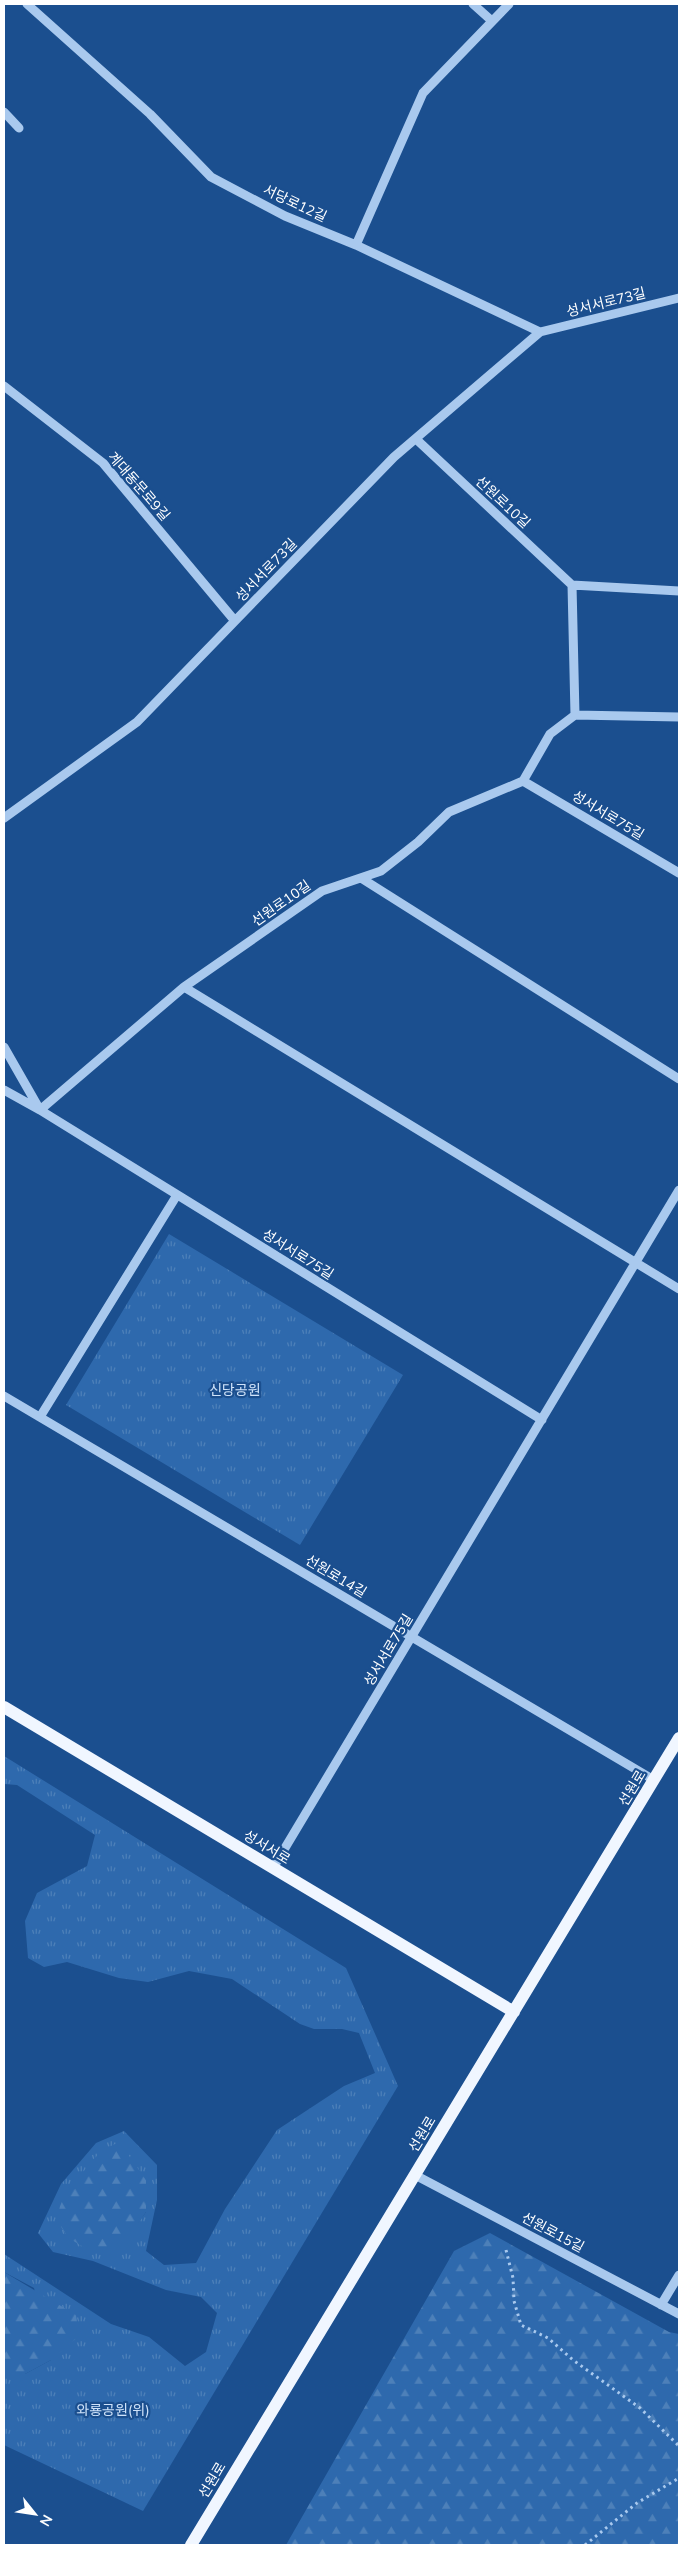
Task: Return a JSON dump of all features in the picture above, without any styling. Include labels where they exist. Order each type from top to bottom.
[{"type":"main road","name":"성서서로","points":[[4,1707],[514,2012]]},
{"type":"main road","name":"선원로","points":[[190,2545],[679,1738]]},
{"type":"street","name":"서당로12길","points":[[27,4],[150,114],[211,177],[285,216],[356,245]]},
{"type":"street","points":[[473,4],[492,21]]},
{"type":"street","points":[[509,4],[423,93],[356,245],[540,332]]},
{"type":"street","points":[[4,112],[19,128]]},
{"type":"street","name":"성서서로73길","points":[[4,818],[137,722],[394,457],[540,332],[679,298]]},
{"type":"street","name":"계대동문로9길","points":[[4,386],[103,463],[235,621]]},
{"type":"street","name":"선원로10길","points":[[416,438],[572,585]]},
{"type":"street","points":[[575,715],[572,585],[679,591]]},
{"type":"street","points":[[523,781],[550,734],[575,715],[679,717]]},
{"type":"street","name":"선원로10길","points":[[40,1110],[184,987],[322,891],[381,871],[418,842],[449,812],[523,781]]},
{"type":"street","name":"성서서로75길","points":[[523,781],[679,873]]},
{"type":"street","points":[[361,878],[679,1079]]},
{"type":"street","points":[[184,987],[679,1290]]},
{"type":"street","points":[[4,1047],[40,1110]]},
{"type":"street","points":[[4,1090],[40,1110]]},
{"type":"street","name":"성서서로75길","points":[[40,1110],[542,1420]]},
{"type":"street","name":"성서서로75길","points":[[273,1868],[679,1190]]},
{"type":"street","points":[[40,1417],[177,1195]]},
{"type":"street","name":"선원로14길","points":[[4,1396],[654,1780]]},
{"type":"street","name":"선원로15길","points":[[415,2175],[679,2314]]},
{"type":"street","points":[[662,2305],[679,2275]]},
{"type":"path","points":[[491,2215],[502,2231],[513,2278],[514,2301],[522,2325],[548,2338],[573,2360],[640,2408],[679,2446]]},
{"type":"path","points":[[585,2545],[637,2503],[679,2478]]},
{"type":"green space","name":"신당공원","points":[[169,1234],[403,1375],[300,1545],[66,1405]]},
{"type":"green space","name":"와룡공원(위)","points":[[4,1756],[346,1968],[398,2086],[143,2511],[4,2445],[4,2374],[25,2374],[51,2360],[34,2288],[4,2272],[4,2254],[111,2324],[149,2337],[185,2366],[206,2352],[217,2313],[201,2297],[166,2290],[93,2261],[53,2252],[38,2233],[61,2184],[96,2143],[124,2131],[157,2165],[157,2200],[146,2251],[164,2265],[196,2263],[225,2209],[277,2130],[344,2086],[375,2073],[359,2033],[342,2029],[314,2029],[300,2024],[232,1979],[189,1971],[148,1982],[119,1978],[67,1962],[44,1967],[28,1958],[25,1921],[37,1893],[87,1866],[95,1835],[17,1785],[4,1784]],"holes":[[[146,2180],[146,2212],[135,2227]]]},
{"type":"green space","points":[[115,2144],[125,2150],[146,2180],[146,2212],[125,2243],[109,2257],[83,2247],[68,2236],[59,2221],[59,2211],[67,2194],[90,2163],[104,2150]]},
{"type":"green space","points":[[490,2233],[669,2332],[679,2334],[679,2545],[286,2545],[454,2251]]},
{"type":"green space","points":[[4,2272],[76,2315],[79,2336],[51,2360],[25,2374],[4,2374]]}]
